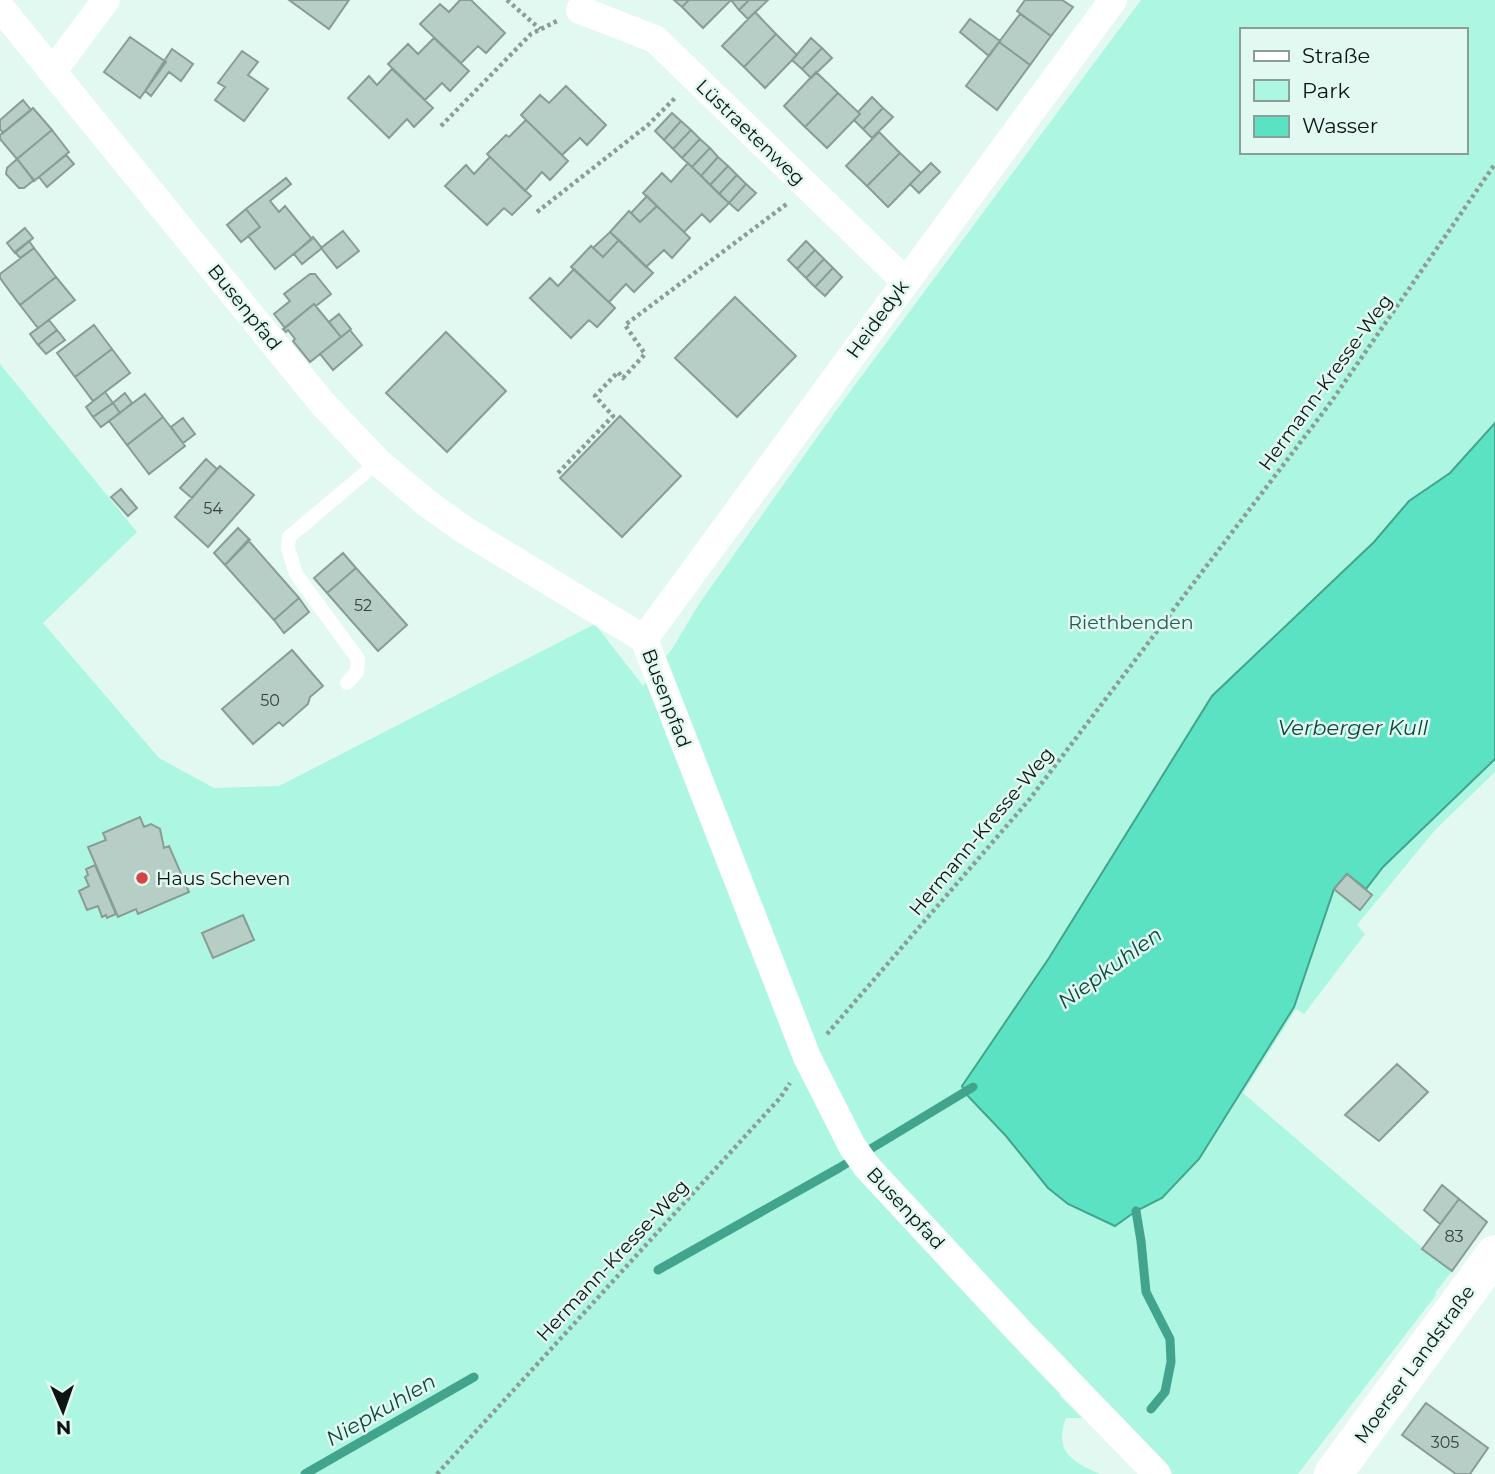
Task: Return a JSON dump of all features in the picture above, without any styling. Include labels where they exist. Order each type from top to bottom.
[{"type":"main road","name":"Moerser Landstraße","points":[[1333,1474],[1495,1254]]},
{"type":"street","points":[[53,71],[106,0]]},
{"type":"street","name":"Heidedyk","points":[[644,639],[1113,0]]},
{"type":"street","name":"Busenpfad","points":[[0,7],[323,404],[378,462],[428,504],[463,528],[644,639],[807,1057],[860,1156],[1020,1332],[1157,1474]]},
{"type":"street","name":"Lüstraetenweg","points":[[580,10],[655,39],[905,281]]},
{"type":"lane","points":[[347,683],[357,672],[358,659],[296,574],[288,548],[289,537],[378,462]]},
{"type":"path","points":[[507,0],[540,29]]},
{"type":"path","points":[[441,126],[531,34],[580,10]]},
{"type":"path","points":[[537,212],[648,125],[695,78]]},
{"type":"path","name":"Hermann-Kresse-Weg","points":[[437,1474],[780,1098],[807,1057],[1029,800],[1331,402],[1495,164]]},
{"type":"path","points":[[558,473],[613,416],[595,396],[618,372],[623,377],[645,354],[625,324],[808,188]]},
{"type":"green space","name":"Riethbenden","points":[[1141,0],[1495,0],[1495,772],[1435,830],[1357,925],[1365,934],[1304,1014],[1296,1009],[1243,1093],[1452,1271],[1298,1474],[1173,1474],[1049,1341],[1030,1354],[1058,1384],[1060,1396],[1082,1418],[1066,1418],[1062,1440],[1064,1448],[1074,1460],[1100,1474],[0,1474],[0,364],[137,532],[43,623],[159,758],[214,788],[279,786],[595,624],[643,686],[672,649],[699,604],[835,412]]},
{"type":"water","name":"Verberger Kull","points":[[1495,423],[1495,759],[1383,867],[1366,889],[1347,874],[1334,889],[1294,1007],[1199,1159],[1162,1198],[1136,1211],[1115,1226],[1068,1204],[1048,1188],[1006,1136],[965,1093],[962,1086],[1049,958],[1212,696],[1374,542],[1409,501],[1450,473]]},
{"type":"building","points":[[289,0],[349,0],[329,29]]},
{"type":"building","points":[[460,0],[471,0],[505,33],[486,53],[478,46],[461,63],[420,24],[440,4],[449,12]]},
{"type":"building","points":[[674,0],[689,0],[682,7]]},
{"type":"building","points":[[689,0],[731,0],[703,28],[682,7]]},
{"type":"building","points":[[731,0],[749,0],[739,10]]},
{"type":"building","points":[[749,0],[768,0],[748,19],[739,10]]},
{"type":"building","points":[[1025,0],[1062,0],[1073,7],[1051,36],[1017,11]]},
{"type":"building","points":[[755,12],[776,34],[744,67],[722,46]]},
{"type":"building","points":[[1020,14],[1051,36],[1030,65],[999,42]]},
{"type":"building","points":[[970,19],[1000,41],[989,56],[960,32]]},
{"type":"building","points":[[776,34],[797,55],[765,88],[744,67]]},
{"type":"building","points":[[130,37],[166,62],[140,98],[104,72]]},
{"type":"building","points":[[434,38],[469,71],[450,91],[442,83],[425,100],[388,64],[408,44],[418,54]]},
{"type":"building","points":[[811,38],[822,48],[802,69],[792,60]]},
{"type":"building","points":[[999,42],[1030,65],[997,110],[966,86]]},
{"type":"building","points":[[822,48],[832,58],[811,78],[802,69]]},
{"type":"building","points":[[172,49],[193,64],[181,81],[169,72],[151,96],[145,91]]},
{"type":"building","points":[[242,51],[258,62],[248,75],[268,89],[244,121],[215,100],[225,87],[218,83]]},
{"type":"building","points":[[392,69],[433,108],[414,127],[407,119],[389,138],[348,98],[369,76],[377,85]]},
{"type":"building","points":[[816,72],[838,93],[805,127],[784,106]]},
{"type":"building","points":[[566,86],[606,125],[587,145],[580,138],[562,155],[521,115],[540,95],[549,103]]},
{"type":"building","points":[[838,93],[860,114],[827,148],[805,127]]},
{"type":"building","points":[[872,97],[883,108],[863,129],[854,120]]},
{"type":"building","points":[[23,100],[31,110],[3,133],[0,120]]},
{"type":"building","points":[[33,108],[52,130],[17,159],[0,139],[0,135]]},
{"type":"building","points":[[883,108],[893,117],[872,138],[863,129]]},
{"type":"building","points":[[672,113],[681,121],[664,140],[655,131]]},
{"type":"building","points":[[526,120],[568,161],[550,180],[542,172],[525,191],[487,154]]},
{"type":"building","points":[[681,121],[691,130],[673,149],[664,140]]},
{"type":"building","points":[[52,130],[69,152],[34,181],[17,159]]},
{"type":"building","points":[[691,130],[700,139],[682,158],[673,149]]},
{"type":"building","points":[[879,132],[900,153],[867,186],[846,166]]},
{"type":"building","points":[[700,139],[710,148],[692,167],[682,158]]},
{"type":"building","points":[[710,148],[718,157],[701,176],[692,167]]},
{"type":"building","points":[[900,153],[921,173],[888,207],[867,186]]},
{"type":"building","points":[[66,155],[74,164],[47,187],[39,177]]},
{"type":"building","points":[[490,157],[531,196],[512,215],[504,208],[487,225],[445,186],[466,165],[474,174]]},
{"type":"building","points":[[718,157],[728,166],[710,185],[701,176]]},
{"type":"building","points":[[17,159],[34,180],[24,188],[19,188],[6,174],[7,168]]},
{"type":"building","points":[[688,163],[729,203],[710,222],[702,214],[684,232],[643,193],[662,173],[671,182]]},
{"type":"building","points":[[931,163],[940,172],[919,193],[910,184]]},
{"type":"building","points":[[728,166],[737,175],[719,194],[710,185]]},
{"type":"building","points":[[737,175],[746,184],[729,203],[719,194]]},
{"type":"building","points":[[286,178],[291,184],[270,201],[279,212],[285,206],[312,239],[275,269],[248,236],[260,227],[246,209]]},
{"type":"building","points":[[746,184],[756,193],[738,211],[729,203]]},
{"type":"building","points":[[647,196],[657,206],[640,222],[631,213]]},
{"type":"building","points":[[657,206],[690,238],[672,258],[664,250],[646,267],[610,232],[629,211],[640,222]]},
{"type":"building","points":[[246,209],[260,227],[241,242],[227,225]]},
{"type":"building","points":[[25,228],[33,238],[15,253],[7,243]]},
{"type":"building","points":[[343,231],[359,251],[337,268],[321,248]]},
{"type":"building","points":[[610,232],[619,240],[603,257],[593,248]]},
{"type":"building","points":[[313,237],[322,248],[302,264],[294,254]]},
{"type":"building","points":[[619,240],[653,273],[634,292],[626,284],[609,302],[615,308],[571,267],[591,246],[603,257]]},
{"type":"building","points":[[29,241],[34,248],[20,258],[15,252]]},
{"type":"building","points":[[806,241],[815,250],[797,269],[788,260]]},
{"type":"building","points":[[34,248],[56,277],[20,305],[0,278],[0,274]]},
{"type":"building","points":[[815,250],[824,259],[806,278],[797,269]]},
{"type":"building","points":[[824,259],[833,268],[815,287],[806,278]]},
{"type":"building","points":[[833,268],[842,277],[825,296],[815,287]]},
{"type":"building","points":[[574,269],[615,308],[597,327],[589,320],[571,338],[530,298],[550,278],[558,286]]},
{"type":"building","points":[[310,274],[315,274],[331,294],[285,328],[274,314],[290,301],[284,294]]},
{"type":"building","points":[[56,277],[75,300],[38,328],[20,305]]},
{"type":"building","points":[[735,297],[796,356],[737,417],[675,358]]},
{"type":"building","points":[[314,304],[341,337],[310,362],[293,341],[295,339],[288,330],[286,332],[283,329]]},
{"type":"building","points":[[339,314],[351,329],[341,337],[329,322]]},
{"type":"building","points":[[49,320],[57,330],[38,345],[30,334]]},
{"type":"building","points":[[94,325],[112,349],[75,377],[57,353]]},
{"type":"building","points":[[57,330],[65,340],[46,354],[38,345]]},
{"type":"building","points":[[350,330],[362,345],[333,370],[320,354]]},
{"type":"building","points":[[446,332],[506,391],[447,452],[386,393]]},
{"type":"building","points":[[112,349],[130,373],[93,401],[75,377]]},
{"type":"building","points":[[105,392],[113,403],[93,417],[86,407]]},
{"type":"building","points":[[125,393],[132,403],[120,413],[113,403]]},
{"type":"building","points":[[145,394],[163,417],[127,445],[109,421]]},
{"type":"building","points":[[113,403],[120,413],[101,427],[93,417]]},
{"type":"building","points":[[620,416],[681,476],[622,537],[560,478]]},
{"type":"building","points":[[163,417],[185,446],[149,474],[127,445]]},
{"type":"building","points":[[183,418],[195,434],[183,443],[171,427]]},
{"type":"building","points":[[206,459],[217,469],[192,498],[180,488]]},
{"type":"building","points":[[220,466],[254,495],[208,547],[175,517]]},
{"type":"building","points":[[121,489],[137,508],[128,516],[111,497]]},
{"type":"building","points":[[238,528],[250,540],[225,565],[214,553]]},
{"type":"building","points":[[248,540],[299,598],[274,620],[225,565]]},
{"type":"building","points":[[343,553],[356,568],[327,593],[314,578]]},
{"type":"building","points":[[356,568],[407,625],[378,651],[327,593]]},
{"type":"building","points":[[299,598],[309,612],[284,633],[274,620]]},
{"type":"building","points":[[292,650],[323,686],[310,697],[308,704],[283,726],[279,722],[253,744],[222,709]]},
{"type":"building","name":"Haus Scheven","points":[[140,817],[144,827],[151,824],[160,829],[164,848],[169,846],[189,892],[138,914],[136,909],[118,917],[88,847],[106,840],[103,833]]},
{"type":"building","points":[[95,865],[116,914],[107,918],[106,915],[102,917],[98,906],[87,910],[79,891],[89,886],[85,877],[88,875],[86,869]]},
{"type":"building","points":[[1347,874],[1372,895],[1360,910],[1334,889]]},
{"type":"building","points":[[243,915],[254,940],[213,958],[202,933]]},
{"type":"building","points":[[1397,1064],[1428,1092],[1379,1141],[1345,1115]]},
{"type":"building","points":[[1442,1185],[1459,1199],[1440,1224],[1424,1210]]},
{"type":"building","points":[[1459,1199],[1487,1222],[1452,1271],[1422,1249]]},
{"type":"building","points":[[1426,1403],[1488,1448],[1470,1474],[1456,1474],[1402,1435]]},
{"type":"waterway","name":"Niepkuhlen","points":[[658,1270],[839,1168],[973,1087]]},
{"type":"waterway","points":[[1136,1211],[1146,1292],[1170,1339],[1171,1362],[1165,1392],[1151,1409]]},
{"type":"waterway","name":"Niepkuhlen","points":[[305,1474],[474,1377]]},
{"type":"place","name":"Haus Scheven","points":[[142,878]]}]
